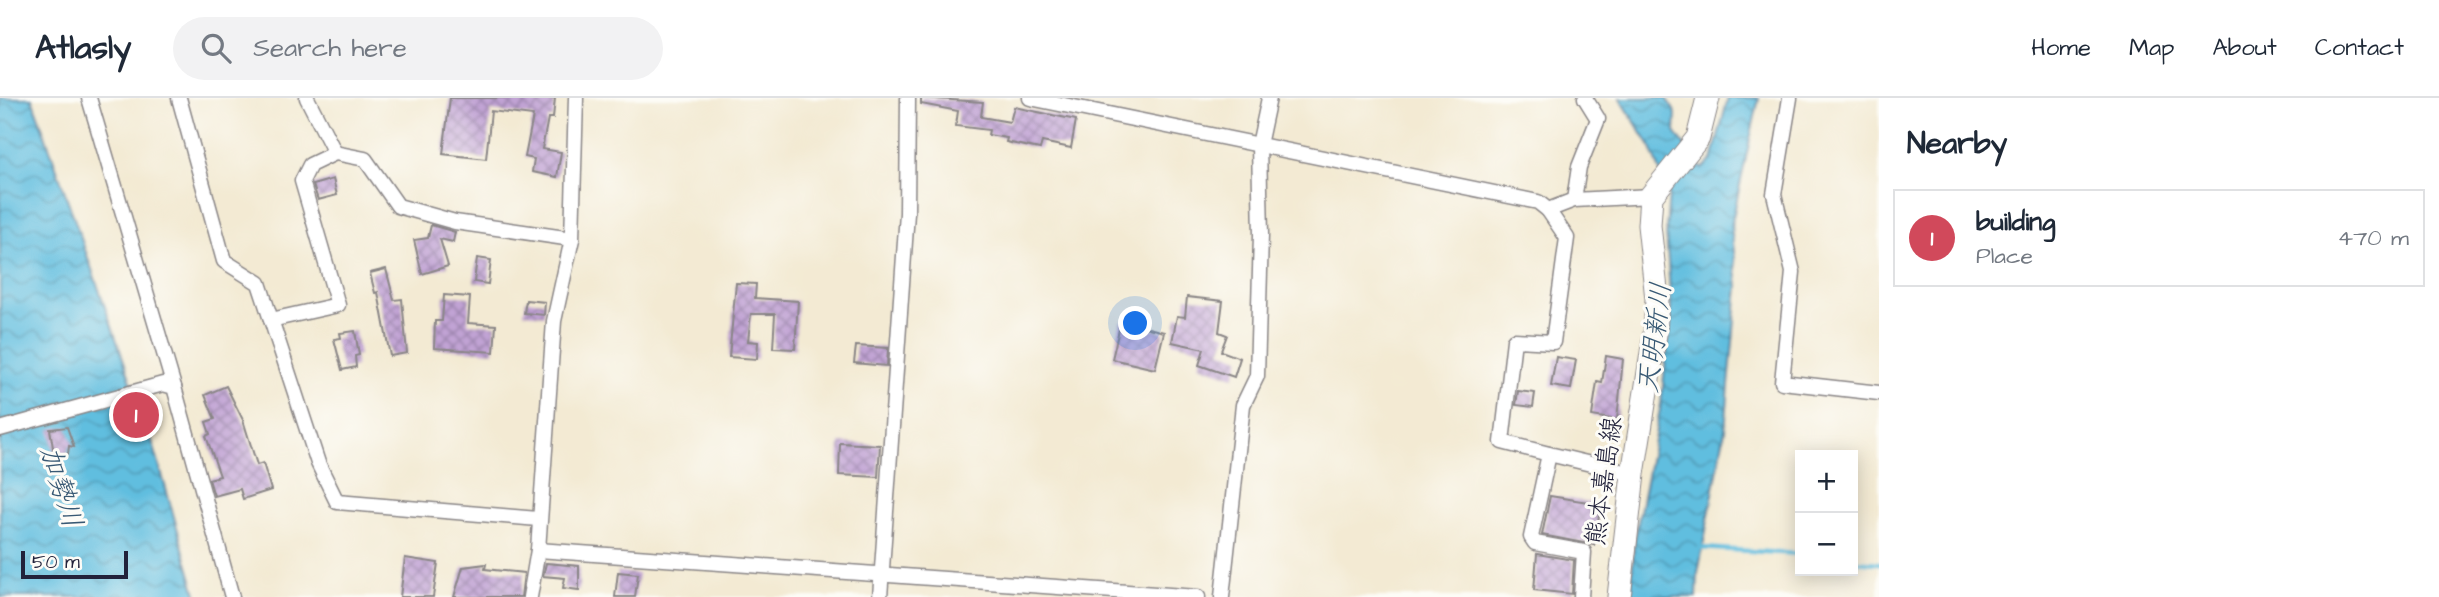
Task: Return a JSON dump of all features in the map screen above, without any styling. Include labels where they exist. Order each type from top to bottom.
[{"type":"main road","points":[[1651,196],[1698,138],[1707,98]]},
{"type":"main road","name":"熊本嘉島線","points":[[1619,597],[1633,474],[1655,334],[1657,299],[1649,225],[1651,196]]},
{"type":"street","points":[[89,98],[169,386],[232,597]]},
{"type":"street","points":[[179,98],[224,261],[259,283],[318,463],[338,502],[538,519]]},
{"type":"street","points":[[307,98],[335,153]]},
{"type":"street","points":[[530,597],[538,550],[538,519],[554,321],[572,239],[576,98]]},
{"type":"street","points":[[880,597],[907,213],[908,98]]},
{"type":"street","points":[[1030,98],[1538,202],[1548,210],[1567,238],[1553,342],[1514,340],[1502,442],[1633,474]]},
{"type":"street","points":[[1222,597],[1243,405],[1257,376],[1262,235],[1259,145],[1269,98]]},
{"type":"street","points":[[1574,200],[1579,167],[1598,119],[1585,98]]},
{"type":"street","points":[[1790,98],[1774,194],[1793,272],[1782,382],[1879,393]]},
{"type":"street","points":[[271,320],[338,305],[302,181],[310,164],[335,153],[365,159],[398,206],[455,222],[572,239]]},
{"type":"street","points":[[1548,210],[1574,200],[1651,196]]},
{"type":"street","points":[[0,429],[169,386]]},
{"type":"street","points":[[1549,454],[1531,537],[1535,543],[1584,552],[1581,597]]},
{"type":"street","points":[[538,550],[1198,597]]},
{"type":"water","name":"加勢川","points":[[0,98],[32,98],[154,447],[197,597],[0,597]]},
{"type":"water","points":[[1620,98],[1667,98],[1676,114],[1675,132],[1702,169],[1712,160],[1728,98],[1759,98],[1731,226],[1738,286],[1725,430],[1698,573],[1697,597],[1631,597],[1634,543],[1661,404],[1671,310],[1666,230],[1669,194],[1651,148]]},
{"type":"building","points":[[450,98],[555,98],[553,118],[548,118],[542,149],[561,152],[557,177],[532,172],[534,159],[525,157],[533,116],[491,111],[486,159],[443,154]]},
{"type":"building","points":[[921,98],[983,102],[981,117],[1010,122],[1014,107],[1076,120],[1071,148],[1042,142],[1040,149],[1006,142],[1007,138],[988,135],[989,130],[956,126],[958,111],[921,104]]},
{"type":"building","points":[[333,179],[337,195],[318,200],[313,185]]},
{"type":"building","points":[[431,225],[455,232],[453,242],[440,239],[448,266],[422,274],[414,240],[428,238]]},
{"type":"building","points":[[477,258],[491,260],[488,284],[474,282]]},
{"type":"building","points":[[386,269],[394,300],[402,299],[407,353],[390,356],[378,292],[375,293],[370,273]]},
{"type":"building","points":[[736,283],[756,284],[755,298],[798,301],[795,349],[773,348],[775,314],[751,314],[748,341],[758,342],[757,359],[729,357]]},
{"type":"building","points":[[444,295],[470,297],[468,323],[496,325],[494,352],[434,348],[435,321],[442,321]]},
{"type":"building","points":[[1187,297],[1223,301],[1219,332],[1227,335],[1221,351],[1240,358],[1234,377],[1199,365],[1204,349],[1172,342],[1177,316],[1185,317]]},
{"type":"building","points":[[526,300],[545,302],[544,315],[524,313]]},
{"type":"building","points":[[1121,321],[1164,332],[1155,369],[1112,359]]},
{"type":"building","points":[[355,331],[359,355],[355,356],[356,367],[342,370],[334,339],[341,338],[340,333]]},
{"type":"building","points":[[856,346],[888,348],[887,366],[854,363]]},
{"type":"building","points":[[1606,356],[1623,359],[1617,420],[1592,416],[1597,382],[1602,383]]},
{"type":"building","points":[[1556,357],[1576,360],[1571,389],[1551,386]]},
{"type":"building","points":[[226,386],[243,420],[257,465],[263,463],[271,490],[243,499],[240,489],[214,496],[209,479],[220,476],[206,436],[210,434],[206,422],[215,419],[205,395]]},
{"type":"building","points":[[1518,391],[1535,393],[1533,407],[1516,405]]},
{"type":"building","points":[[146,404],[149,424],[144,432],[126,430],[123,407]]},
{"type":"building","points":[[67,427],[74,447],[69,446],[68,454],[54,454],[50,429]]},
{"type":"building","points":[[840,443],[880,445],[878,477],[839,475]]},
{"type":"building","points":[[1550,496],[1601,504],[1594,545],[1542,535]]},
{"type":"building","points":[[1537,554],[1574,560],[1572,594],[1534,590]]},
{"type":"building","points":[[405,558],[438,563],[433,597],[400,597]]},
{"type":"building","points":[[546,563],[579,566],[579,590],[563,588],[565,578],[543,576]]},
{"type":"building","points":[[486,564],[485,569],[524,573],[521,597],[454,597],[463,567]]},
{"type":"building","points":[[618,572],[638,574],[635,597],[615,597]]},
{"type":"waterway","points":[[1700,548],[1795,554]]},
{"type":"waterway","points":[[1858,561],[1879,563]]},
{"type":"place","name":"building","points":[[136,415]]},
{"type":"water label","name":"天明新川","points":[[1655,338]]}]
